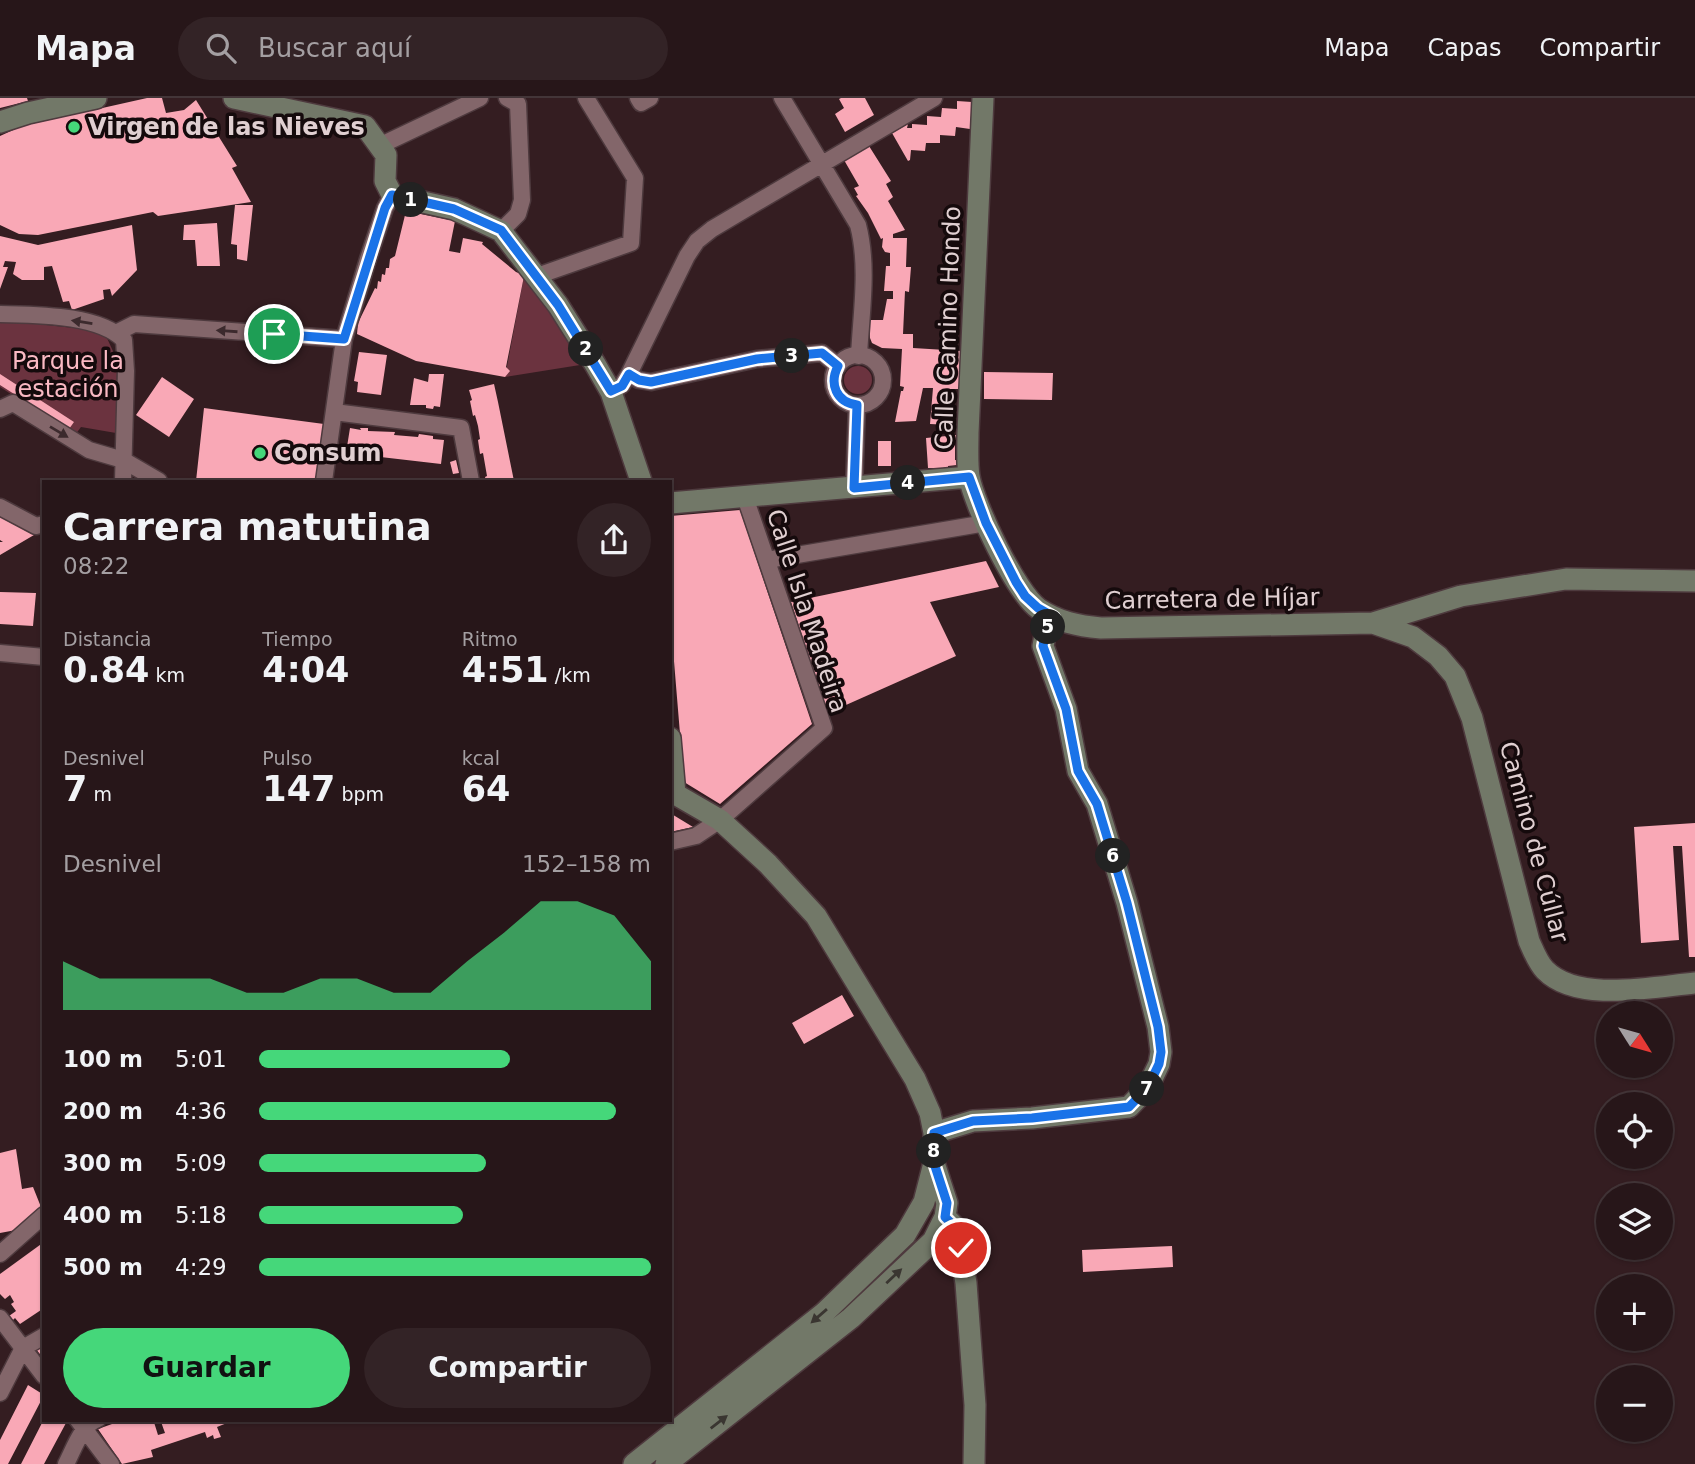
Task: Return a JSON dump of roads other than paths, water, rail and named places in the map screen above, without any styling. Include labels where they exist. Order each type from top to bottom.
[{"type":"street","points":[[0,122],[96,98]]},
{"type":"street","points":[[234,98],[365,126],[386,155],[385,181],[392,195],[376,233],[344,339],[324,480]]},
{"type":"street","points":[[379,146],[480,98]]},
{"type":"street","points":[[501,230],[518,214],[522,200],[518,104],[507,98]]},
{"type":"street","points":[[537,276],[631,243],[635,178],[586,98]]},
{"type":"street","points":[[782,98],[858,225],[863,245],[859,356]]},
{"type":"street","points":[[611,391],[622,386],[629,374],[697,241],[712,229],[934,98]]},
{"type":"street","name":"Calle Camino Hondo","points":[[983,98],[968,433],[969,477],[986,523],[1025,596],[1054,617]]},
{"type":"street","points":[[392,195],[454,209],[501,230],[558,305],[611,391],[641,480]]},
{"type":"street","points":[[0,314],[41,315],[95,324],[104,326],[124,340],[123,480]]},
{"type":"street","points":[[116,333],[134,324],[344,339]]},
{"type":"street","points":[[629,374],[639,380],[651,382],[757,359],[822,353],[838,366]]},
{"type":"street","points":[[859,356],[874,362],[882,377],[882,386],[873,400],[857,405],[843,400],[834,388],[833,381],[838,366],[851,357],[859,356]]},
{"type":"street","points":[[0,408],[13,403],[89,450],[124,460],[157,480]]},
{"type":"street","points":[[854,488],[857,405]]},
{"type":"street","points":[[334,412],[461,428],[471,480]]},
{"type":"street","points":[[672,503],[969,477]]},
{"type":"street","name":"Calle Isla Madeira","points":[[720,820],[824,728],[745,497]]},
{"type":"street","points":[[0,507],[36,526],[42,524]]},
{"type":"street","points":[[767,559],[986,523]]},
{"type":"street","points":[[1373,623],[1461,596],[1566,579],[1695,581]]},
{"type":"street","points":[[934,1133],[973,1121],[1032,1118],[1129,1107],[1148,1087],[1159,1064],[1161,1052],[1158,1027],[1127,903],[1097,804],[1078,771],[1066,709],[1043,646],[1046,630],[1054,617]]},
{"type":"street","name":"Carretera de Híjar","points":[[1054,617],[1080,627],[1101,628],[1373,623]]},
{"type":"street","name":"Camino de Cúllar","points":[[1373,623],[1413,637],[1438,656],[1455,676],[1472,719],[1529,941],[1544,969],[1561,981],[1594,990],[1695,983]]},
{"type":"street","points":[[0,653],[42,657]]},
{"type":"street","points":[[672,775],[673,793],[720,820],[768,864],[816,916],[915,1079],[930,1113],[934,1133],[934,1163],[924,1202],[905,1236]]},
{"type":"street","points":[[672,842],[696,836],[720,820]]},
{"type":"street","points":[[666,1464],[851,1318],[933,1241],[945,1217],[947,1203],[934,1163]]},
{"type":"street","points":[[0,1254],[42,1216]]},
{"type":"street","points":[[634,1464],[824,1313],[905,1236],[932,1218],[945,1217],[957,1229],[966,1283],[975,1405],[974,1464]]},
{"type":"street","points":[[0,1318],[42,1373]]},
{"type":"street","points":[[0,1393],[23,1348],[42,1337]]},
{"type":"street","points":[[66,1464],[81,1424]]},
{"type":"street","points":[[81,1424],[111,1464]]},
{"type":"place","name":"Virgen de las Nieves","points":[[74,127]]},
{"type":"place","name":"Consum","points":[[260,453]]},
{"type":"park label","name":"Parque la estación","points":[[68,375]]}]
